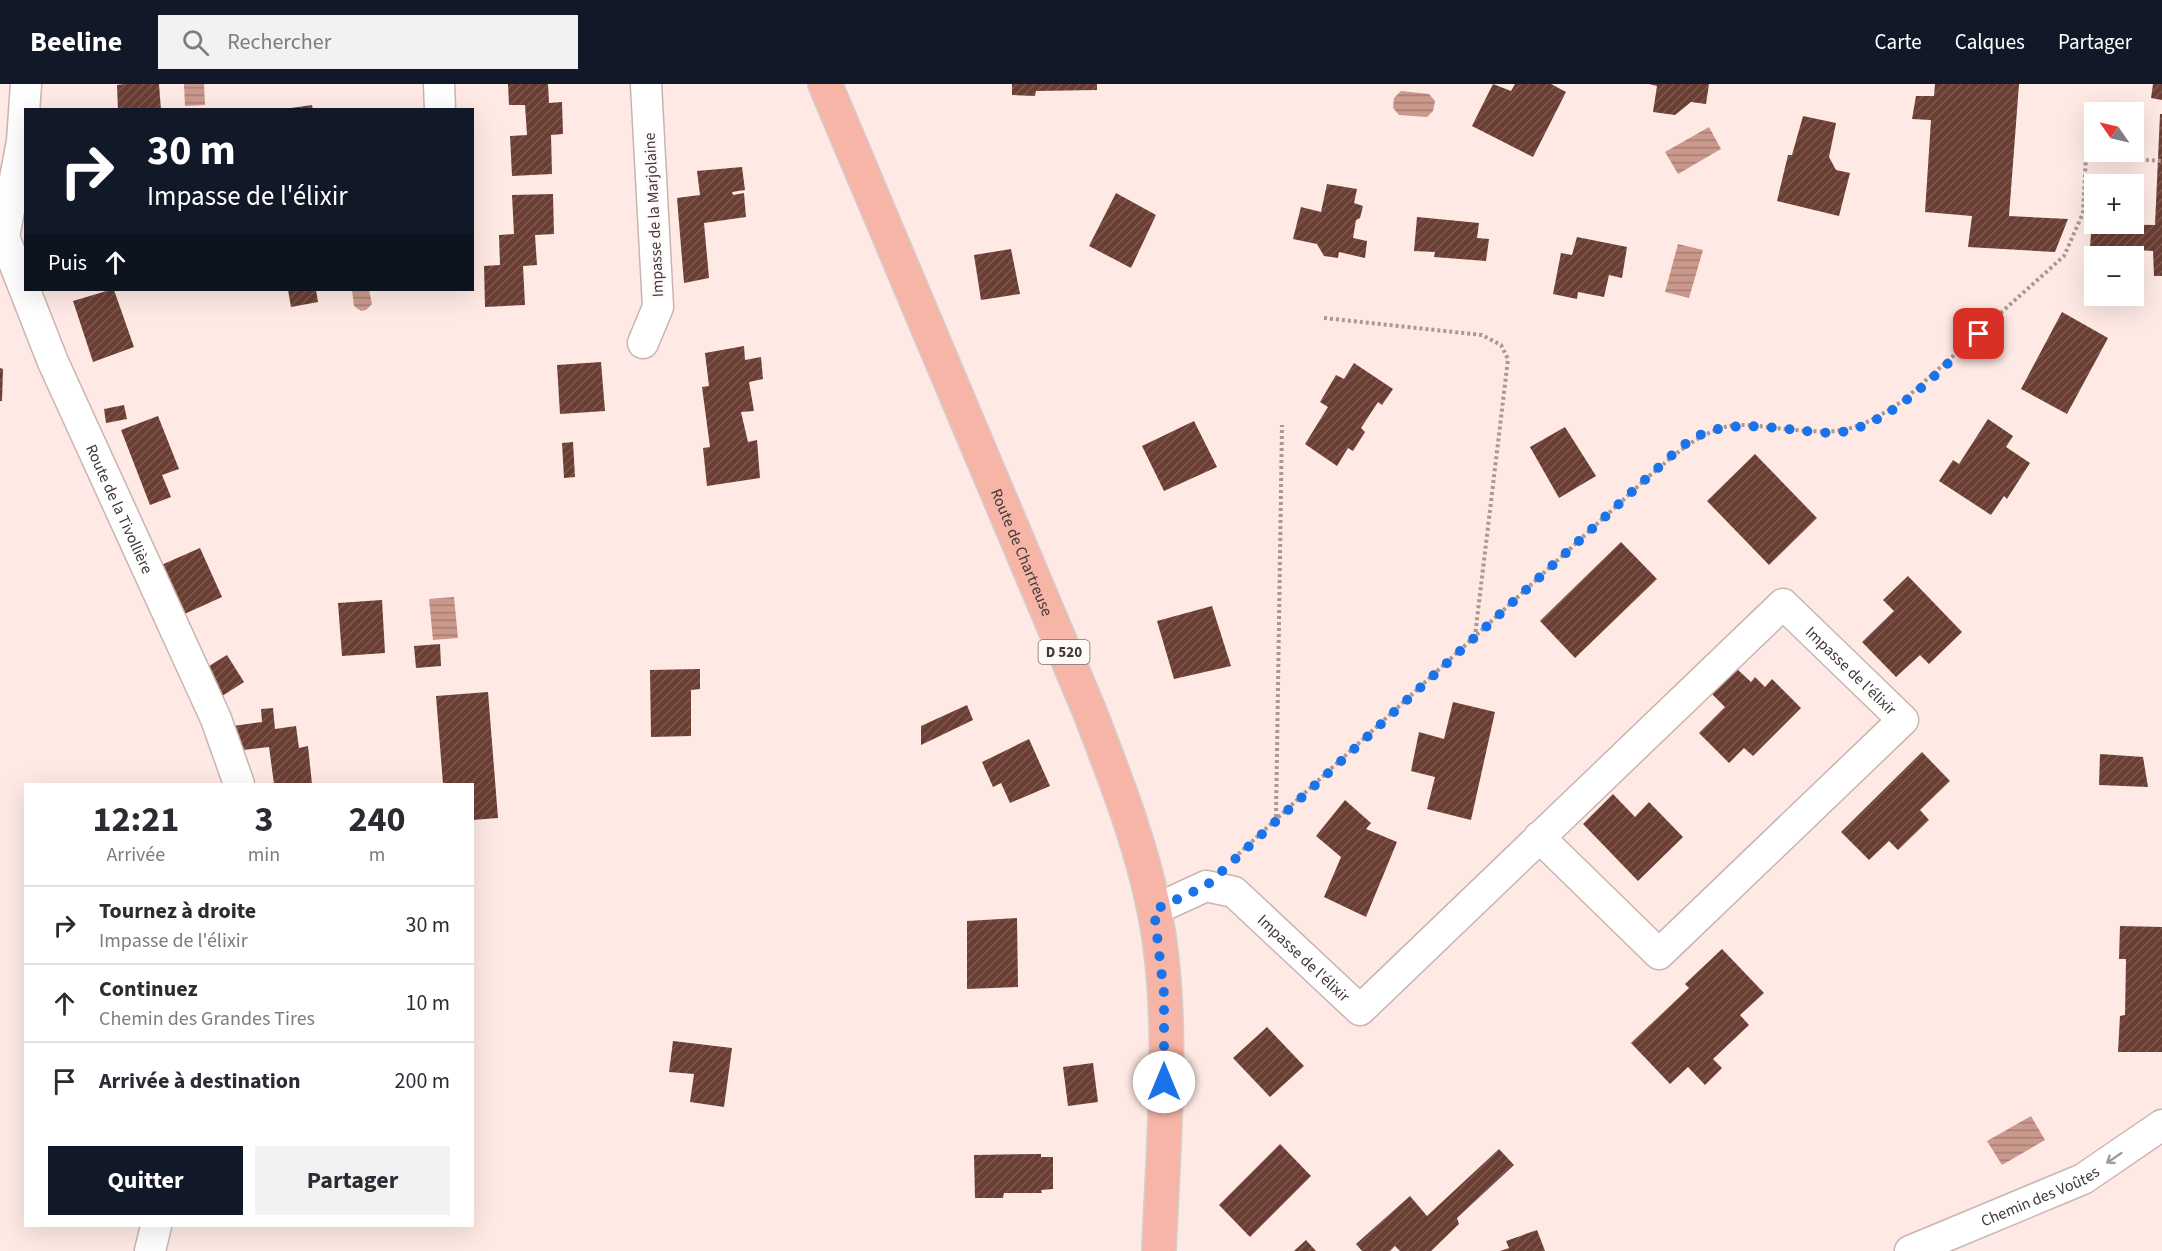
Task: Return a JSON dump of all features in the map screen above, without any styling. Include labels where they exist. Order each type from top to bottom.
[{"type":"main road","name":"Route de Chartreuse","points":[[825,84],[1089,710],[1127,808],[1154,910],[1164,1006],[1164,1104],[1159,1251]]},
{"type":"street","points":[[24,108],[26,84]]},
{"type":"street","points":[[440,84],[440,108]]},
{"type":"street","name":"Impasse de la Marjolaine","points":[[644,343],[658,306],[646,84]]},
{"type":"street","points":[[2,236],[22,141],[24,112]]},
{"type":"street","name":"Route de la Tivollière","points":[[2,236],[24,290]]},
{"type":"street","name":"Route de la Tivollière","points":[[24,291],[53,362],[216,719],[239,783]]},
{"type":"street","name":"Impasse de l'élixir","points":[[1206,886],[1234,892],[1360,1010],[1539,837],[1783,604],[1903,720],[1659,954],[1539,837]]},
{"type":"street","points":[[1154,910],[1206,886]]},
{"type":"street","name":"Chemin des Voûtes","points":[[1910,1251],[2084,1179],[2162,1125]]},
{"type":"street","points":[[150,1251],[156,1227]]},
{"type":"path","points":[[2144,159],[2162,160]]},
{"type":"path","points":[[1206,886],[1276,818],[1648,477],[1694,438],[1727,426],[1762,426],[1822,433],[1847,431],[1878,417],[1904,400],[2064,256],[2083,213],[2086,162]]},
{"type":"path","points":[[1324,318],[1482,335],[1501,345],[1508,359],[1474,637]]},
{"type":"path","points":[[1276,818],[1282,425]]},
{"type":"shaded area","points":[[184,84],[204,84],[205,105],[185,106]]},
{"type":"shaded area","points":[[1401,91],[1429,94],[1435,101],[1433,111],[1427,117],[1399,115],[1393,108],[1394,98]]},
{"type":"shaded area","points":[[1709,127],[1721,149],[1678,174],[1665,152]]},
{"type":"shaded area","points":[[1678,244],[1703,250],[1689,298],[1665,292]]},
{"type":"shaded area","points":[[352,291],[369,291],[372,304],[366,310],[361,311],[354,306]]},
{"type":"shaded area","points":[[454,597],[458,638],[433,640],[429,599]]},
{"type":"shaded area","points":[[2031,1116],[2045,1140],[2002,1165],[1987,1141]]},
{"type":"building","points":[[159,84],[161,108],[118,108],[117,85]]},
{"type":"building","points":[[508,84],[548,84],[549,103],[562,102],[563,134],[551,135],[552,174],[512,176],[510,136],[527,135],[525,105],[509,105]]},
{"type":"building","points":[[1012,84],[1097,84],[1097,90],[1036,91],[1035,96],[1012,95]]},
{"type":"building","points":[[1493,84],[1511,91],[1515,84],[1551,84],[1566,92],[1533,157],[1472,126]]},
{"type":"building","points":[[1649,84],[1709,84],[1706,104],[1691,102],[1675,115],[1653,112],[1657,86]]},
{"type":"building","points":[[1935,84],[2019,84],[2009,216],[2068,219],[2055,252],[1968,247],[1972,216],[1925,212],[1931,120],[1912,119],[1916,96],[1934,96]]},
{"type":"building","points":[[2153,84],[2162,84],[2162,100],[2151,98]]},
{"type":"building","points":[[312,105],[313,108],[291,108]]},
{"type":"building","points":[[2160,114],[2162,114],[2162,276],[2154,276],[2153,251],[2144,250],[2144,246],[2090,246],[2091,234],[2144,234],[2144,225],[2155,225]]},
{"type":"building","points":[[1803,116],[1836,123],[1829,157],[1836,170],[1850,173],[1839,216],[1777,201],[1788,155],[1792,155]]},
{"type":"building","points":[[742,167],[745,190],[732,192],[733,195],[744,193],[746,217],[704,223],[709,278],[684,283],[677,198],[700,195],[697,171]]},
{"type":"building","points":[[1327,184],[1357,189],[1354,203],[1363,206],[1360,218],[1356,220],[1353,238],[1367,241],[1365,258],[1339,252],[1338,258],[1324,256],[1317,244],[1293,239],[1301,207],[1321,212]]},
{"type":"building","points":[[1116,193],[1156,215],[1131,268],[1089,246]]},
{"type":"building","points":[[553,194],[554,234],[535,235],[537,265],[523,266],[525,305],[485,307],[484,266],[500,265],[499,235],[514,234],[512,195]]},
{"type":"building","points":[[1417,217],[1479,223],[1477,238],[1489,239],[1486,261],[1434,257],[1435,252],[1414,251]]},
{"type":"building","points":[[1577,237],[1627,247],[1622,278],[1609,275],[1604,297],[1578,292],[1577,299],[1553,294],[1561,253],[1572,255]]},
{"type":"building","points":[[1011,249],[1020,294],[981,300],[974,255]]},
{"type":"building","points":[[107,291],[114,291],[134,347],[93,362],[73,301]]},
{"type":"building","points":[[288,291],[316,291],[318,302],[291,307]]},
{"type":"building","points":[[2062,312],[2108,338],[2067,414],[2021,389]]},
{"type":"building","points":[[744,346],[745,360],[761,357],[763,379],[749,382],[754,411],[741,412],[748,442],[757,440],[760,478],[707,486],[703,448],[710,447],[702,387],[709,386],[705,353]]},
{"type":"building","points":[[601,362],[605,411],[560,414],[557,365]]},
{"type":"building","points":[[1354,363],[1393,389],[1382,405],[1378,402],[1361,428],[1365,432],[1353,451],[1348,448],[1337,466],[1305,444],[1328,407],[1320,402],[1336,375],[1344,379]]},
{"type":"building","points":[[0,368],[3,369],[2,401],[0,401]]},
{"type":"building","points":[[124,405],[127,419],[106,423],[104,409]]},
{"type":"building","points":[[158,416],[179,469],[162,475],[171,497],[150,505],[121,430]]},
{"type":"building","points":[[1988,419],[2013,436],[2006,447],[2030,463],[2007,499],[2004,496],[1991,515],[1939,481],[1953,460],[1959,464]]},
{"type":"building","points":[[1194,421],[1217,467],[1164,491],[1142,446]]},
{"type":"building","points":[[1565,427],[1596,476],[1559,498],[1530,447]]},
{"type":"building","points":[[573,442],[575,477],[564,478],[562,443]]},
{"type":"building","points":[[1755,454],[1817,518],[1769,565],[1707,501]]},
{"type":"building","points":[[1621,542],[1657,579],[1575,658],[1540,621]]},
{"type":"building","points":[[200,548],[222,597],[180,616],[159,566]]},
{"type":"building","points":[[1908,576],[1962,632],[1929,664],[1920,655],[1896,677],[1862,642],[1894,611],[1883,600]]},
{"type":"building","points":[[382,600],[385,653],[342,656],[338,603]]},
{"type":"building","points":[[1212,606],[1231,666],[1174,679],[1157,621]]},
{"type":"building","points":[[440,644],[441,666],[416,668],[414,646]]},
{"type":"building","points":[[227,655],[244,682],[219,698],[204,669]]},
{"type":"building","points":[[700,669],[700,689],[691,690],[691,736],[651,737],[650,670]]},
{"type":"building","points":[[1737,669],[1751,682],[1755,677],[1765,687],[1772,679],[1801,708],[1753,756],[1744,748],[1729,763],[1699,733],[1725,707],[1712,694]]},
{"type":"building","points":[[488,692],[498,818],[474,820],[474,783],[443,783],[436,696]]},
{"type":"building","points":[[1453,702],[1495,712],[1471,820],[1427,809],[1435,777],[1411,771],[1419,732],[1444,739]]},
{"type":"building","points":[[967,705],[973,720],[921,745],[921,726]]},
{"type":"building","points":[[273,708],[275,729],[296,726],[299,748],[308,746],[312,783],[274,783],[269,747],[243,750],[233,726],[262,722],[261,709]]},
{"type":"building","points":[[1029,739],[1050,786],[1010,803],[1001,783],[993,787],[982,762]]},
{"type":"building","points":[[1922,752],[1950,781],[1920,810],[1929,820],[1898,850],[1889,841],[1869,860],[1841,832]]},
{"type":"building","points":[[2100,754],[2143,757],[2148,787],[2099,785]]},
{"type":"building","points":[[1613,794],[1635,817],[1649,802],[1683,837],[1638,881],[1583,824]]},
{"type":"building","points":[[1345,800],[1371,823],[1366,829],[1397,842],[1366,917],[1324,897],[1341,857],[1316,836]]},
{"type":"building","points":[[1017,918],[1018,987],[967,989],[967,921]]},
{"type":"building","points":[[2120,926],[2162,927],[2162,1052],[2118,1052],[2120,1016],[2125,1015],[2126,959],[2119,959]]},
{"type":"building","points":[[1722,949],[1764,993],[1740,1015],[1749,1025],[1713,1059],[1722,1068],[1705,1085],[1688,1067],[1670,1084],[1631,1043],[1689,988],[1685,984]]},
{"type":"building","points":[[1267,1027],[1304,1066],[1270,1097],[1233,1058]]},
{"type":"building","points":[[673,1041],[732,1048],[724,1107],[690,1102],[694,1074],[669,1072]]},
{"type":"building","points":[[1093,1063],[1098,1102],[1068,1106],[1063,1067]]},
{"type":"building","points":[[1280,1144],[1311,1176],[1250,1237],[1219,1205]]},
{"type":"building","points":[[1499,1149],[1514,1165],[1457,1218],[1459,1224],[1431,1251],[1400,1251],[1395,1246],[1390,1251],[1362,1251],[1356,1244],[1410,1196],[1427,1216]]},
{"type":"building","points":[[1041,1154],[1041,1157],[1053,1157],[1053,1189],[1041,1190],[1042,1193],[1004,1193],[1003,1198],[975,1198],[974,1155]]},
{"type":"building","points":[[1537,1230],[1545,1251],[1500,1251],[1509,1248],[1506,1241]]},
{"type":"building","points":[[1306,1240],[1316,1251],[1294,1251]]},
{"type":"route","points":[[1164,1082],[1164,994],[1154,910],[1206,886],[1276,818],[1648,477],[1694,438],[1727,426],[1762,426],[1822,433],[1847,431],[1878,417],[1904,400],[1979,334]]}]
